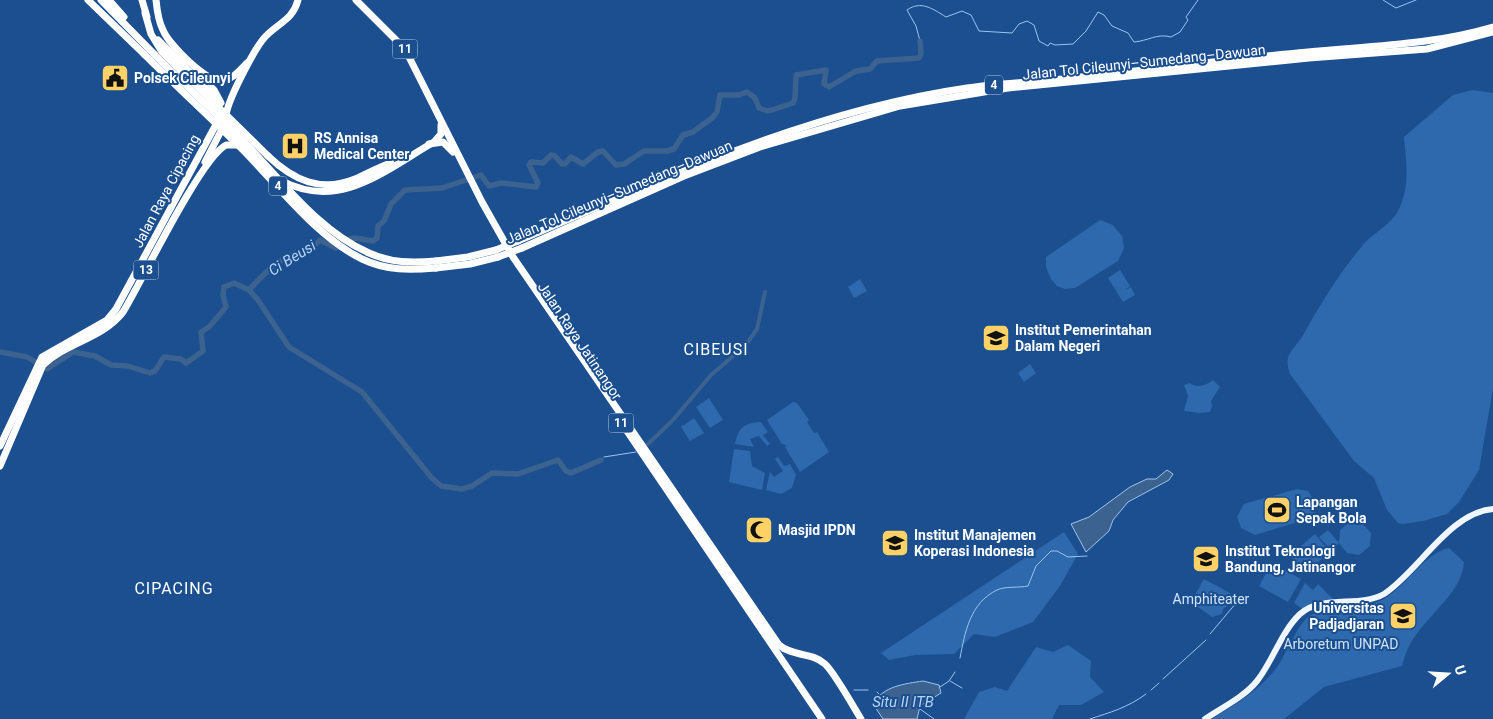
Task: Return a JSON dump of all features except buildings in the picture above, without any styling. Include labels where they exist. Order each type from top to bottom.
[{"type":"highway","points":[[88,0],[144,54]]},
{"type":"highway","name":"Jalan Tol Cileunyi–Sumedang–Dawuan","points":[[92,0],[144,54],[243,150],[303,213],[346,251],[396,270],[468,257],[497,254],[682,171],[758,142],[897,101],[1007,83],[1071,78],[1309,52],[1417,44],[1493,27]]},
{"type":"highway","name":"Jalan Tol Cileunyi–Sumedang–Dawuan","points":[[101,0],[308,208],[335,232],[352,244],[380,258],[409,263],[436,264]]},
{"type":"highway","points":[[109,0],[155,55]]},
{"type":"highway","points":[[142,0],[151,34],[162,52],[268,156],[294,177],[324,185],[344,183],[385,165],[398,162]]},
{"type":"highway","points":[[203,76],[217,81],[230,79],[254,55],[266,36],[292,15],[298,0]]},
{"type":"highway","name":"11","points":[[224,103],[229,128],[246,149],[278,179],[290,185],[315,192],[343,191],[439,138],[442,132],[436,111],[405,49],[356,0]]},
{"type":"highway","points":[[156,2],[163,32],[203,76],[224,103]]},
{"type":"highway","points":[[145,13],[153,32],[165,49],[205,87],[213,98],[215,111],[197,161]]},
{"type":"highway","name":"Jalan Tol Cileunyi–Sumedang–Dawuan","points":[[520,244],[751,150],[900,106],[1008,88],[1309,58],[1427,49],[1493,32]]},
{"type":"highway","name":"Jalan Raya Cipacing","points":[[41,363],[112,315],[133,281],[197,161],[224,103],[238,86],[254,55]]},
{"type":"highway","points":[[230,79],[238,86]]},
{"type":"highway","name":"Jalan Raya Jatinangor","points":[[436,111],[504,250],[778,645],[789,653]]},
{"type":"highway","points":[[179,210],[222,129]]},
{"type":"highway","name":"Jalan Raya Jatinangor","points":[[429,144],[442,141],[448,144],[469,179]]},
{"type":"highway","name":"Jalan Raya Cipacing","points":[[41,363],[114,324],[131,299],[179,210],[219,150],[232,144],[246,149]]},
{"type":"highway","points":[[0,446],[41,363]]},
{"type":"highway","points":[[0,466],[41,363]]},
{"type":"highway","name":"Jalan Raya Jatinangor","points":[[685,511],[822,719]]},
{"type":"highway","points":[[782,659],[789,653],[813,658],[825,664],[862,719]]},
{"type":"main road","points":[[1205,719],[1254,685],[1301,613],[1326,604],[1376,598],[1405,576],[1454,528],[1478,513],[1493,509]]},
{"type":"green space","points":[[1472,90],[1493,93],[1493,388],[1479,470],[1459,502],[1447,514],[1423,521],[1403,524],[1398,523],[1387,510],[1374,478],[1354,461],[1290,374],[1288,360],[1290,353],[1302,337],[1323,301],[1354,256],[1367,240],[1397,213],[1403,198],[1406,181],[1404,137],[1453,95]]},
{"type":"green space","points":[[1100,220],[1113,225],[1122,236],[1124,248],[1118,261],[1075,288],[1065,289],[1057,286],[1051,279],[1046,267],[1046,257]]},
{"type":"green space","points":[[1120,270],[1130,286],[1125,290],[1131,287],[1135,295],[1123,302],[1108,278]]},
{"type":"green space","points":[[860,279],[867,291],[854,298],[848,287]]},
{"type":"green space","points":[[1030,364],[1036,373],[1024,382],[1018,373]]},
{"type":"green space","points":[[1213,380],[1220,387],[1211,401],[1210,412],[1184,411],[1188,396],[1184,385],[1190,383],[1202,386]]},
{"type":"green space","points":[[709,398],[723,420],[710,428],[696,407]]},
{"type":"green space","points":[[793,402],[797,403],[809,420],[807,422],[814,433],[817,432],[829,452],[800,472],[785,447],[786,445],[782,444],[767,420]]},
{"type":"green space","points":[[694,418],[704,433],[690,441],[681,427]]},
{"type":"green space","points":[[761,422],[768,432],[763,435],[770,444],[767,446],[759,436],[750,439],[754,447],[735,444],[738,434],[743,427],[750,423]]},
{"type":"green space","points":[[734,449],[750,451],[752,466],[765,473],[762,490],[729,482]]},
{"type":"green space","points":[[778,457],[784,466],[790,464],[796,475],[792,488],[781,494],[766,490],[770,472],[774,477],[783,471],[775,459]]},
{"type":"green space","name":"Lapangan Sepak Bola","points":[[1297,489],[1308,491],[1314,500],[1315,512],[1307,519],[1255,535],[1241,528],[1237,517],[1244,504]]},
{"type":"green space","points":[[1350,522],[1362,523],[1371,533],[1370,546],[1359,555],[1347,553],[1339,543],[1340,530]]},
{"type":"green space","points":[[1328,530],[1339,543],[1331,550],[1319,537]]},
{"type":"green space","points":[[1064,532],[1078,554],[1060,586],[1033,622],[995,637],[974,634],[954,654],[915,655],[889,660],[881,653]]},
{"type":"green space","points":[[1315,534],[1330,552],[1305,573],[1290,555]]},
{"type":"green space","name":"Arboretum UNPAD","points":[[1449,548],[1464,562],[1462,573],[1452,592],[1414,638],[1402,666],[1324,687],[1284,719],[1212,719],[1250,694],[1267,679],[1281,661],[1301,625],[1312,614],[1321,610],[1364,605],[1384,599],[1400,587],[1432,556]]},
{"type":"green space","points":[[1272,563],[1301,579],[1288,602],[1259,586]]},
{"type":"green space","name":"Amphiteater","points":[[1204,579],[1230,593],[1232,603],[1223,609],[1222,614],[1212,617],[1191,602]]},
{"type":"green space","points":[[1305,583],[1313,590],[1318,584],[1334,600],[1304,610],[1294,603]]},
{"type":"green space","points":[[1068,645],[1091,661],[1090,677],[1104,692],[1081,705],[1059,705],[1052,719],[964,719],[979,692],[995,687],[1007,691],[1036,647],[1053,652]]},
{"type":"water","points":[[1167,470],[1173,474],[1169,480],[1128,502],[1113,520],[1109,531],[1086,552],[1071,524],[1089,517],[1130,487],[1147,479],[1156,479]]},
{"type":"water","name":"Situ II ITB","points":[[923,681],[939,685],[941,693],[920,706],[917,719],[883,719],[873,704],[882,693],[895,687]]},
{"type":"waterway","name":"Ci Beusi","points":[[920,41],[916,26],[907,10],[917,6],[927,7],[946,17],[962,11],[971,15],[979,31],[1012,33],[1019,24],[1027,21],[1034,25],[1039,41],[1048,46],[1050,43],[1055,45],[1073,44],[1086,31],[1098,12],[1104,15],[1112,26],[1128,33],[1134,42],[1161,36],[1171,37],[1180,32],[1188,20],[1186,17],[1198,0]]},
{"type":"waterway","name":"Ci Beusi","points":[[1383,0],[1396,8],[1416,0]]},
{"type":"waterway","name":"Ci Beusi","points":[[249,290],[278,263],[293,254],[310,248],[320,240],[336,248],[353,238],[373,241],[377,238],[378,226],[384,221],[391,204],[405,190],[442,188],[481,175],[489,186],[501,183],[536,187],[538,183],[529,165],[531,162],[543,163],[551,155],[555,156],[562,164],[565,164],[571,157],[583,164],[598,152],[603,151],[616,165],[624,164],[644,151],[667,151],[674,149],[683,135],[693,132],[712,118],[717,112],[720,95],[739,95],[747,92],[755,98],[759,108],[767,111],[772,110],[793,103],[796,75],[826,70],[824,84],[829,87],[856,71],[870,69],[877,61],[919,58],[921,54],[920,41]]},
{"type":"waterway","points":[[0,352],[27,357],[47,369],[73,352],[95,356],[111,365],[128,366],[150,373],[155,371],[164,357],[181,359],[186,363],[203,351],[201,332],[209,327],[226,307],[223,295],[224,287],[234,283],[249,290],[258,300],[289,347],[362,392],[431,477],[441,486],[462,489],[472,486],[492,473],[518,474],[558,460],[566,471],[571,473],[601,460]]},
{"type":"waterway","points":[[648,444],[673,420],[711,375],[745,346],[757,329],[765,292]]},
{"type":"waterway","points":[[604,457],[636,452]]},
{"type":"waterway","points":[[960,658],[970,619],[981,602],[988,596],[1000,589],[1028,586],[1036,566],[1051,551],[1057,551],[1068,557],[1087,556]]},
{"type":"waterway","points":[[1210,634],[1242,596]]},
{"type":"waterway","points":[[1163,679],[1206,640]]},
{"type":"waterway","points":[[940,687],[949,681],[955,672]]},
{"type":"waterway","points":[[950,681],[962,688]]},
{"type":"waterway","points":[[1151,690],[1159,683]]},
{"type":"waterway","points":[[854,690],[868,690]]},
{"type":"waterway","points":[[1090,719],[1112,712],[1146,694]]},
{"type":"waterway","points":[[920,709],[934,719]]},
{"type":"place","name":"Polsek Cileunyi","points":[[115,78]]},
{"type":"place","name":"RS Annisa Medical Center","points":[[295,146]]},
{"type":"place","name":"Institut Pemerintahan Dalam Negeri","points":[[996,338]]},
{"type":"place","name":"Lapangan Sepak Bola","points":[[1277,510]]},
{"type":"place","name":"Masjid IPDN","points":[[759,530]]},
{"type":"place","name":"Institut Manajemen Koperasi Indonesia","points":[[895,543]]},
{"type":"place","name":"Institut Teknologi Bandung, Jatinangor","points":[[1206,559]]},
{"type":"place","name":"Universitas Padjadjaran","points":[[1403,616]]},
{"type":"district","name":"CIBEUSI","points":[[716,349]]},
{"type":"district","name":"CIPACING","points":[[174,588]]}]
